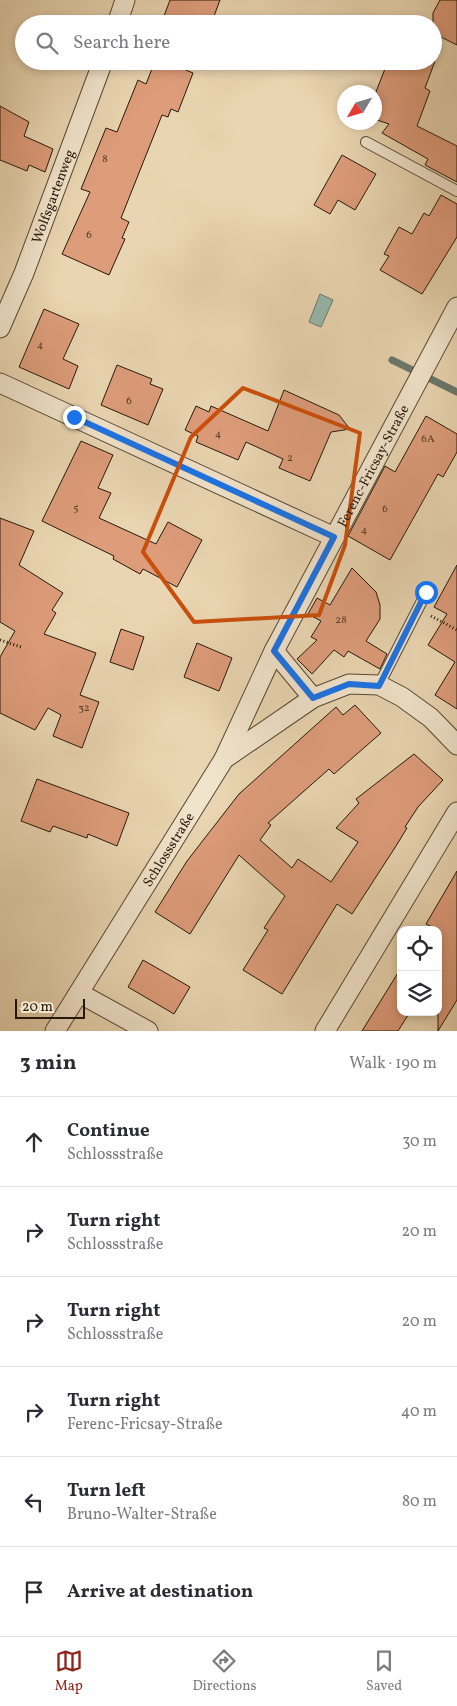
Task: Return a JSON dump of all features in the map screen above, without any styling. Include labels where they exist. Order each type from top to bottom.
[{"type":"street","points":[[120,15],[125,0]]},
{"type":"street","name":"Wolfsgartenweg","points":[[0,328],[24,272],[100,70]]},
{"type":"street","name":"Ferenc-Fricsay-Straße","points":[[224,759],[274,651],[457,307]]},
{"type":"street","points":[[0,383],[334,537]]},
{"type":"street","points":[[274,651],[313,698]]},
{"type":"street","name":"Schlossstraße","points":[[55,1031],[224,759],[313,698],[349,684],[379,686],[402,697],[431,718],[457,745]]},
{"type":"street","points":[[325,1031],[457,812]]},
{"type":"street","points":[[79,993],[148,1031]]},
{"type":"lane","points":[[366,142],[457,190]]},
{"type":"lane","points":[[379,686],[428,589]]},
{"type":"path","points":[[418,609],[457,630]]},
{"type":"path","points":[[0,640],[21,647]]},
{"type":"highlighted area","points":[[243,388],[360,433],[345,545],[319,615],[194,622],[143,552],[191,437]]},
{"type":"water","points":[[320,294],[333,300],[321,327],[309,322]]},
{"type":"building","points":[[170,0],[220,0],[214,15],[164,15]]},
{"type":"building","points":[[440,0],[457,0],[457,45],[442,38],[442,15],[433,15]]},
{"type":"building","points":[[151,70],[186,70],[193,73],[178,112],[171,109],[168,117],[162,115],[121,218],[129,222],[122,238],[125,239],[109,275],[62,254],[90,192],[81,189],[106,128],[117,132],[138,80],[146,84]]},
{"type":"building","points":[[384,70],[432,70],[425,88],[430,91],[417,126],[457,146],[457,182],[425,165],[428,159],[382,133],[389,124],[382,122],[382,85],[379,85]]},
{"type":"building","points":[[0,106],[29,122],[24,136],[53,149],[45,172],[29,165],[27,171],[0,160]]},
{"type":"building","points":[[342,155],[376,174],[355,210],[338,200],[330,214],[314,205]]},
{"type":"building","points":[[441,195],[457,204],[457,237],[422,294],[380,270],[389,256],[384,254],[399,227],[412,234],[424,213],[429,216]]},
{"type":"building","points":[[44,309],[79,324],[63,359],[78,366],[69,389],[19,367]]},
{"type":"building","points":[[117,365],[152,379],[150,384],[163,389],[148,425],[101,405]]},
{"type":"building","points":[[284,390],[339,415],[350,429],[331,432],[310,481],[279,468],[283,459],[246,442],[238,460],[196,442],[198,436],[185,430],[196,406],[209,412],[211,406],[268,431]]},
{"type":"building","points":[[426,416],[457,434],[457,452],[443,477],[438,474],[390,560],[348,536],[385,466],[395,472]]},
{"type":"building","points":[[81,441],[113,455],[98,488],[111,493],[99,518],[156,544],[168,522],[202,540],[177,587],[143,569],[140,574],[113,559],[114,556],[42,521]]},
{"type":"building","points":[[0,518],[34,531],[19,565],[63,593],[52,610],[56,613],[44,634],[96,653],[80,695],[99,702],[82,748],[53,736],[61,715],[48,708],[35,730],[0,713],[0,657],[15,631],[0,622]]},
{"type":"building","points":[[457,565],[457,709],[435,695],[455,662],[428,645],[447,614],[434,607]]},
{"type":"building","points":[[352,568],[376,592],[380,605],[380,619],[366,641],[387,654],[380,669],[348,651],[344,657],[334,650],[312,674],[297,659],[317,640],[311,637],[321,621],[308,614],[317,598],[330,605]]},
{"type":"building","points":[[121,629],[144,637],[133,670],[110,662]]},
{"type":"building","points":[[197,643],[232,658],[219,691],[184,677]]},
{"type":"building","points":[[355,705],[381,733],[334,774],[329,769],[268,823],[271,825],[260,840],[292,868],[298,859],[331,882],[358,842],[336,828],[359,803],[356,799],[414,754],[443,780],[418,807],[396,846],[352,914],[337,904],[282,994],[243,970],[268,930],[264,928],[285,896],[239,855],[190,934],[155,912],[187,861],[239,794],[336,707],[343,715]]},
{"type":"building","points":[[37,779],[129,813],[117,846],[88,834],[87,838],[53,826],[50,832],[21,821]]},
{"type":"building","points":[[457,871],[457,1000],[438,1031],[438,1016],[442,1016],[442,926],[426,924]]},
{"type":"building","points":[[143,960],[190,987],[174,1014],[128,987]]},
{"type":"building","points":[[397,974],[397,1016],[407,1016],[398,1031],[362,1031]]},
{"type":"waterway","points":[[392,360],[457,392]]},
{"type":"route","points":[[74,417],[334,537],[274,651],[313,698],[349,684],[379,686],[426,592]]}]
